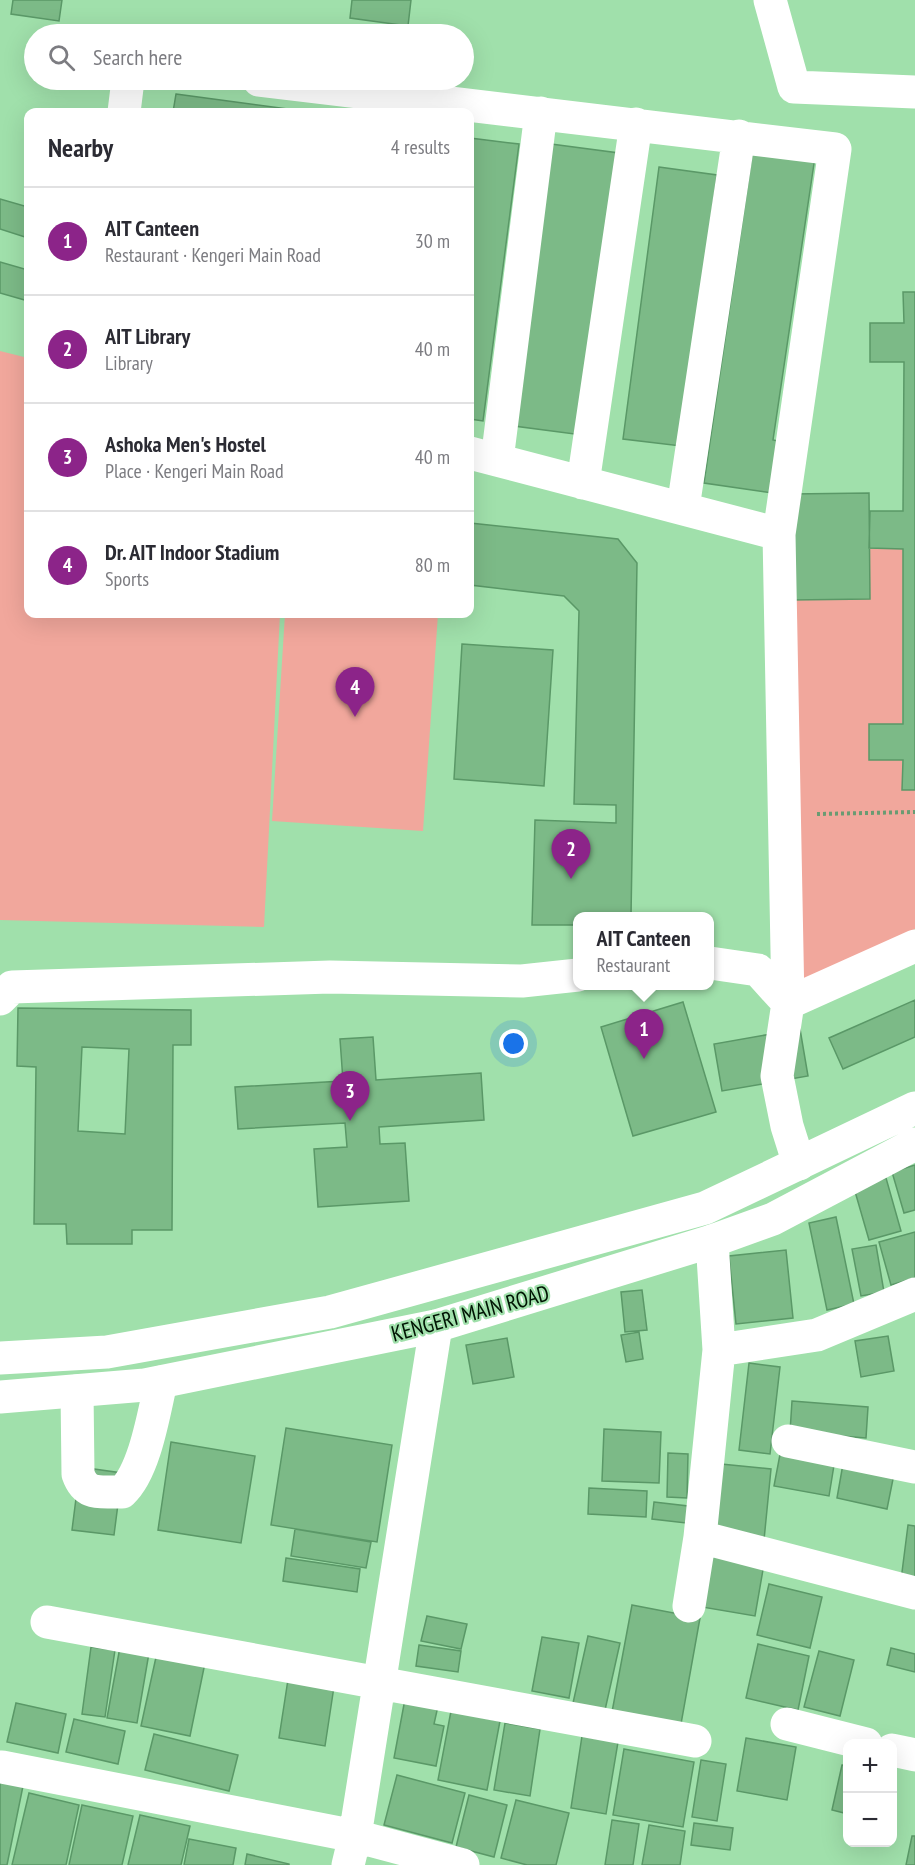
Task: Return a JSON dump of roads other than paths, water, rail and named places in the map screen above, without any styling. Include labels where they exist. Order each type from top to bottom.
[{"type":"street","points":[[770,0],[794,87],[915,92]]},
{"type":"street","points":[[124,108],[127,90]]},
{"type":"street","points":[[288,90],[317,100],[460,108]]},
{"type":"street","points":[[474,109],[541,113],[835,149],[778,534],[788,1003],[777,1076],[787,1126],[799,1164]]},
{"type":"street","points":[[541,113],[483,456],[778,534]]},
{"type":"street","points":[[584,483],[636,124]]},
{"type":"street","points":[[683,508],[739,136]]},
{"type":"street","points":[[788,1003],[915,946]]},
{"type":"street","points":[[714,964],[758,970],[788,1003]]},
{"type":"street","points":[[0,999],[12,987],[330,977],[522,981],[573,976]]},
{"type":"street","name":"KENGERI MAIN ROAD","points":[[0,1358],[107,1352],[330,1312],[705,1208],[915,1108]]},
{"type":"street","name":"KENGERI MAIN ROAD","points":[[0,1397],[161,1382],[436,1326],[712,1241],[773,1219],[915,1143]]},
{"type":"street","points":[[761,1182],[773,1219]]},
{"type":"street","points":[[689,1606],[700,1537],[719,1350],[712,1241]]},
{"type":"street","points":[[719,1350],[817,1335],[915,1294]]},
{"type":"street","points":[[351,1851],[436,1326]]},
{"type":"street","points":[[77,1391],[78,1474],[82,1485],[89,1490],[122,1492],[128,1486],[146,1447],[161,1382]]},
{"type":"street","points":[[788,1441],[915,1467]]},
{"type":"street","points":[[700,1537],[915,1593]]},
{"type":"street","points":[[47,1622],[695,1742]]},
{"type":"street","points":[[787,1724],[849,1739]]},
{"type":"street","points":[[897,1751],[915,1755]]},
{"type":"street","points":[[2,1767],[351,1851],[463,1865]]},
{"type":"place","name":"Dr. AIT Indoor Stadium","points":[[355,717]]},
{"type":"place","name":"AIT Library","points":[[571,879]]},
{"type":"place","name":"AIT Canteen","points":[[644,1059]]},
{"type":"place","name":"Ashoka Men's Hostel","points":[[350,1121]]}]
